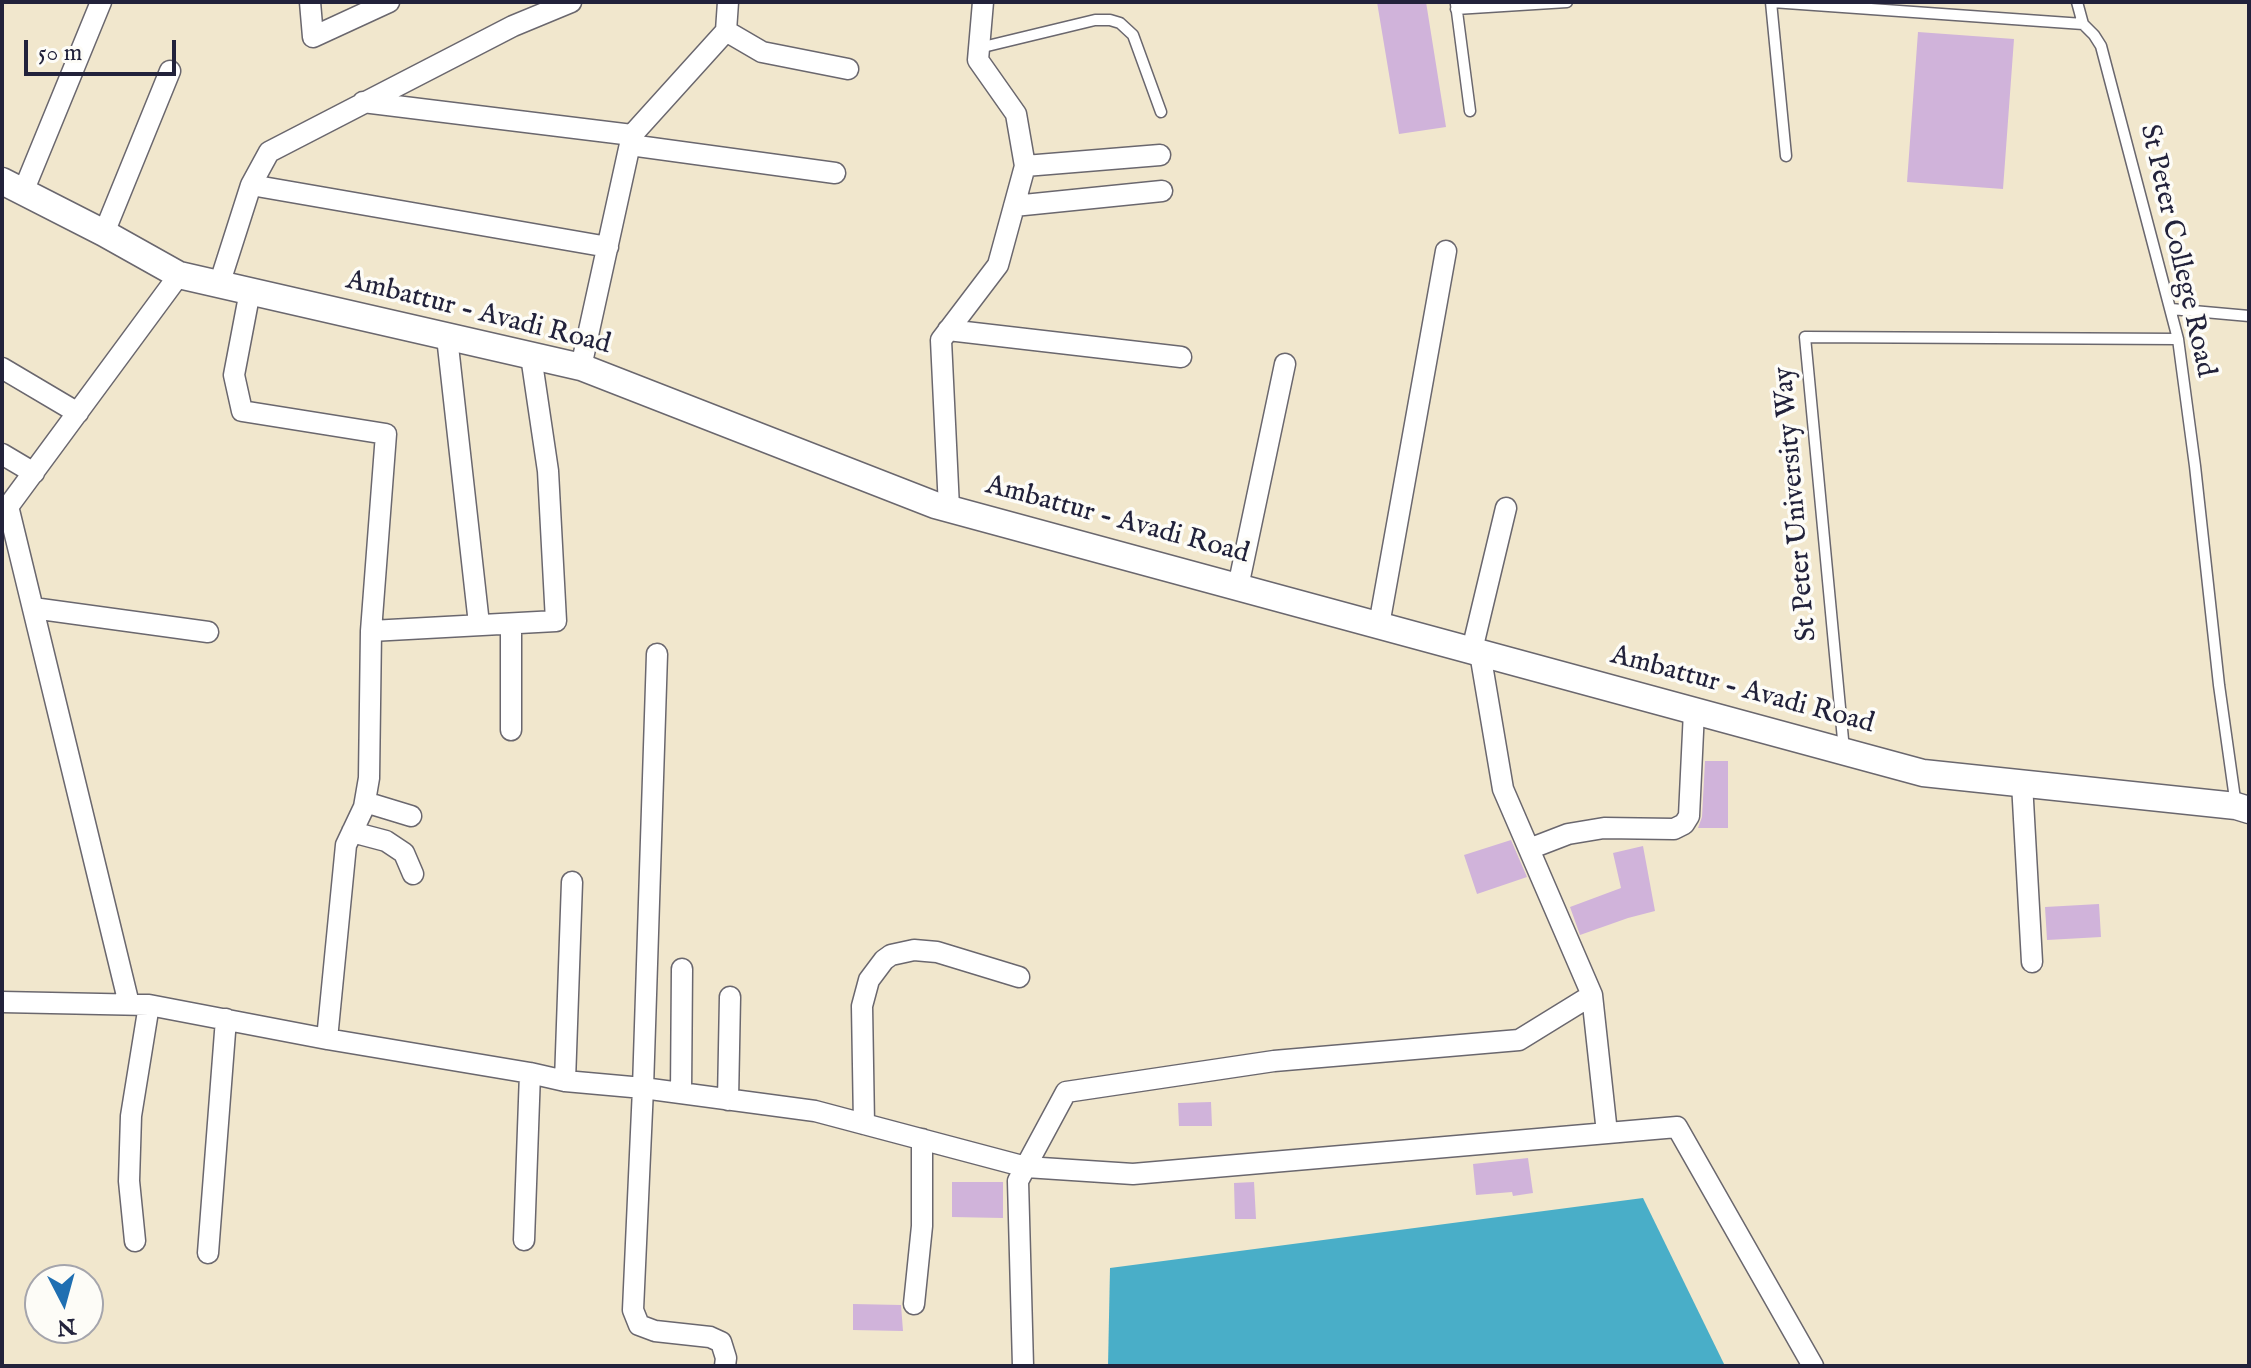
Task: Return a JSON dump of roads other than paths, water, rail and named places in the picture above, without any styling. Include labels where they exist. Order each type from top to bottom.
[{"type":"street","points":[[12,186],[101,2]]},
{"type":"street","points":[[310,2],[313,37],[389,2]]},
{"type":"street","points":[[219,285],[251,185],[269,152],[513,26],[571,2]]},
{"type":"street","points":[[581,367],[631,140],[726,31],[728,2]]},
{"type":"street","points":[[949,508],[941,340],[998,265],[1025,166],[1016,114],[978,60],[983,2]]},
{"type":"street","points":[[726,31],[762,52],[848,69]]},
{"type":"street","points":[[104,233],[170,71]]},
{"type":"street","points":[[363,102],[835,173]]},
{"type":"street","points":[[1025,166],[1160,155]]},
{"type":"street","points":[[251,185],[608,247]]},
{"type":"street","name":"Ambattur - Avadi Road","points":[[12,186],[179,275],[581,367],[935,505],[1923,773],[2242,808]]},
{"type":"street","points":[[1014,206],[1162,191]]},
{"type":"street","points":[[1379,625],[1446,251]]},
{"type":"street","points":[[135,1241],[129,1181],[139,1004],[5,511],[179,275]]},
{"type":"street","points":[[250,291],[234,375],[242,411],[386,434],[371,631],[369,778],[365,802],[346,845],[327,1039]]},
{"type":"street","points":[[948,330],[1181,357]]},
{"type":"street","points":[[447,337],[479,624]]},
{"type":"street","points":[[371,631],[556,621],[548,471],[531,356]]},
{"type":"street","points":[[1238,587],[1285,364]]},
{"type":"street","points":[[2,368],[78,413]]},
{"type":"street","points":[[2,454],[34,473]]},
{"type":"street","points":[[1506,508],[1476,651],[1503,789],[1592,995],[1607,1133]]},
{"type":"street","points":[[33,608],[208,632]]},
{"type":"street","points":[[511,624],[511,730]]},
{"type":"street","points":[[657,654],[633,1310],[639,1325],[655,1331],[710,1337],[721,1342],[725,1366]]},
{"type":"street","points":[[1529,849],[1568,834],[1604,828],[1674,829],[1684,824],[1689,816],[1694,711]]},
{"type":"street","points":[[2022,783],[2032,962]]},
{"type":"street","points":[[365,802],[411,816]]},
{"type":"street","points":[[352,832],[386,841],[404,853],[413,874]]},
{"type":"street","points":[[565,1081],[572,882]]},
{"type":"street","points":[[864,1124],[862,1006],[869,980],[884,960],[891,955],[914,950],[937,952],[1019,977]]},
{"type":"street","points":[[681,1093],[682,969]]},
{"type":"street","points":[[1023,1366],[1018,1181],[1066,1092],[1274,1061],[1519,1040],[1592,995]]},
{"type":"street","points":[[728,1100],[730,997]]},
{"type":"street","points":[[2,1002],[139,1004],[565,1081],[815,1111],[1026,1167],[1133,1174],[1677,1127],[1813,1366]]},
{"type":"street","points":[[208,1253],[226,1019]]},
{"type":"street","points":[[524,1240],[530,1073]]},
{"type":"street","points":[[914,1304],[922,1226],[922,1139]]},
{"type":"lane","points":[[1470,111],[1456,5],[1567,2]]},
{"type":"lane","points":[[1786,156],[1772,2],[2083,24]]},
{"type":"lane","name":"St Peter College Road","points":[[2077,2],[2083,24],[2101,46],[2178,339],[2219,685],[2242,808]]},
{"type":"lane","points":[[979,48],[1095,20],[1120,23],[1133,35],[1161,112]]},
{"type":"lane","points":[[2171,309],[2249,316]]},
{"type":"lane","name":"St Peter University Way","points":[[1844,752],[1805,337],[2178,339]]},
{"type":"water","points":[[1643,1198],[1725,1366],[1108,1366],[1110,1268]]}]
